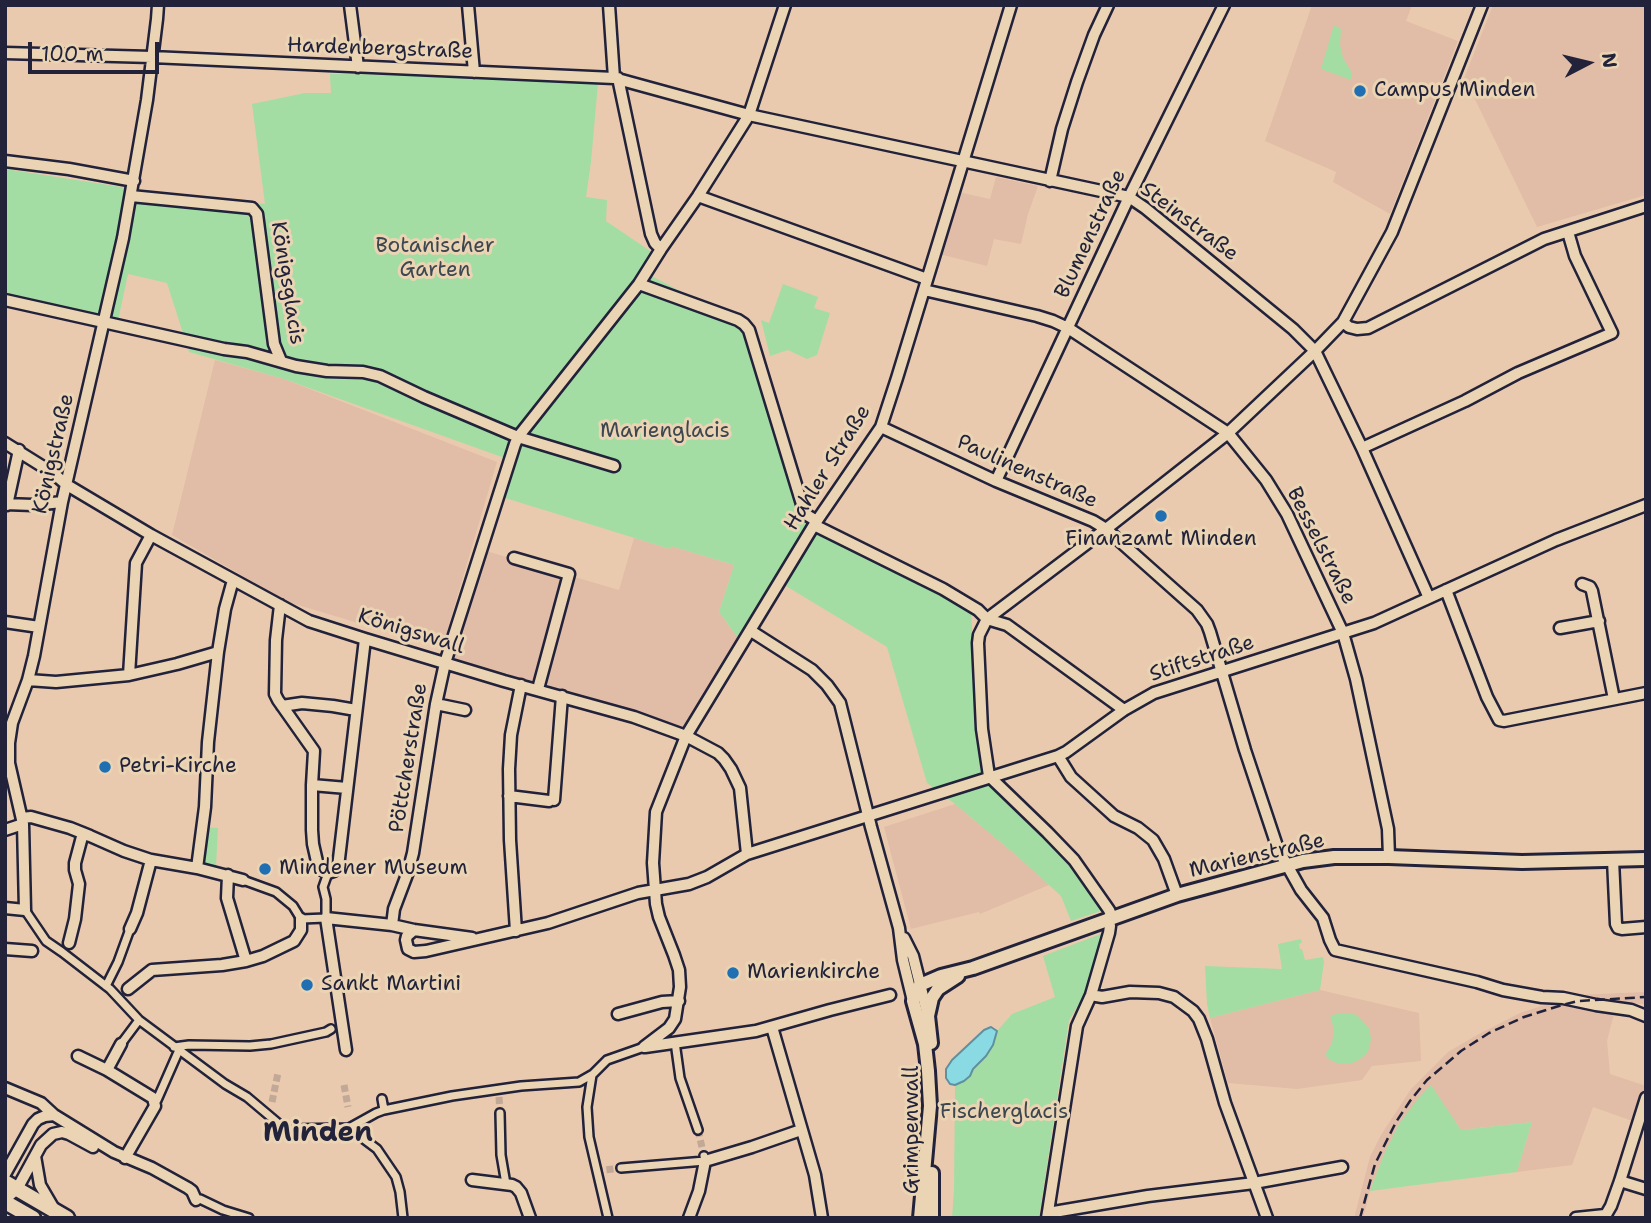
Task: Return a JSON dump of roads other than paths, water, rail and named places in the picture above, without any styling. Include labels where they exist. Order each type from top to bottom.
[{"type":"main road","points":[[8,1192],[62,1215]]},
{"type":"main road","points":[[8,1192],[33,1218]]},
{"type":"street","name":"Königstraße","points":[[25,910],[22,821],[8,754],[9,722],[28,680],[62,502],[131,196],[158,5]]},
{"type":"street","points":[[350,5],[358,67]]},
{"type":"street","points":[[468,5],[474,72]]},
{"type":"street","points":[[609,5],[616,78],[651,234],[661,249]]},
{"type":"street","points":[[518,437],[639,284],[749,115],[785,5]]},
{"type":"street","name":"Hahler Straße","points":[[679,1002],[678,970],[656,904],[653,863],[656,811],[686,736],[816,523],[881,427],[1012,5]]},
{"type":"street","points":[[1050,181],[1062,129],[1077,82],[1108,5]]},
{"type":"street","name":"Blumenstraße","points":[[996,481],[1129,197],[1224,5]]},
{"type":"street","points":[[1342,1167],[1254,1183],[1148,1196],[1048,1215],[1077,1026],[1091,995],[1109,933],[1110,918],[1109,910],[1074,860],[989,776],[982,729],[978,643],[987,619],[1228,433],[1343,322],[1392,232],[1482,5]]},
{"type":"street","name":"Hardenbergstraße","points":[[5,53],[616,78],[749,115]]},
{"type":"street","name":"Steinstraße","points":[[749,115],[1129,197],[1145,208],[1272,312],[1315,351],[1429,598]]},
{"type":"street","points":[[5,162],[69,169],[134,181]]},
{"type":"street","name":"Königsglacis","points":[[131,196],[252,208],[257,214],[274,344],[281,361],[327,371],[363,372],[380,376],[518,437],[614,466]]},
{"type":"street","points":[[698,196],[927,279]]},
{"type":"street","points":[[1343,322],[1357,329],[1368,328],[1544,239],[1646,206]]},
{"type":"street","points":[[1362,448],[1465,401],[1518,373],[1612,333],[1575,256],[1568,232]]},
{"type":"street","points":[[639,284],[738,320],[749,330],[805,514],[816,523],[962,599],[987,619],[1007,625],[1124,710]]},
{"type":"street","name":"Besselstraße","points":[[924,290],[1037,316],[1068,328],[1228,433],[1266,480],[1287,514],[1343,633],[1356,679],[1385,816],[1389,857]]},
{"type":"street","points":[[5,300],[281,361]]},
{"type":"street","name":"Paulinenstraße","points":[[881,427],[996,481],[1093,521],[1106,529],[1202,615],[1210,632],[1278,849],[1301,890],[1323,918],[1335,950],[1503,990],[1631,1010],[1646,1016]]},
{"type":"street","name":"Pöttcherstraße","points":[[392,925],[394,909],[413,853],[445,663],[518,437]]},
{"type":"street","name":"Königswall","points":[[5,443],[53,472],[67,485],[151,535],[309,621],[634,717],[686,736],[718,753],[732,769],[740,789],[747,854]]},
{"type":"street","points":[[19,450],[6,505],[62,502]]},
{"type":"street","name":"Stiftstraße","points":[[414,930],[407,936],[408,949],[419,952],[433,950],[548,923],[623,897],[689,884],[747,854],[1058,756],[1124,710],[1154,693],[1374,623],[1556,540],[1646,505]]},
{"type":"street","points":[[128,675],[135,572],[139,556],[151,535]]},
{"type":"street","points":[[514,558],[569,574],[538,689]]},
{"type":"street","points":[[197,868],[218,652],[233,580]]},
{"type":"street","points":[[1583,584],[1592,591],[1614,699]]},
{"type":"street","points":[[1446,590],[1499,720],[1646,693]]},
{"type":"street","points":[[280,605],[275,694],[314,751],[313,844],[318,866],[327,875]]},
{"type":"street","points":[[1560,628],[1599,621]]},
{"type":"street","points":[[5,622],[39,627]]},
{"type":"street","points":[[751,631],[812,670],[840,703],[899,928],[913,1001]]},
{"type":"street","points":[[346,1050],[323,887],[327,875],[338,867],[365,639]]},
{"type":"street","points":[[28,680],[56,682],[128,675],[218,652]]},
{"type":"street","points":[[516,931],[509,796],[511,735],[521,685]]},
{"type":"street","points":[[509,796],[551,800],[562,696]]},
{"type":"street","points":[[282,706],[302,703],[356,710]]},
{"type":"street","points":[[436,704],[465,710]]},
{"type":"street","points":[[1058,756],[1071,777],[1114,816],[1138,828],[1153,840],[1164,859],[1177,895]]},
{"type":"street","points":[[312,785],[347,788]]},
{"type":"street","points":[[5,830],[31,817],[83,833],[151,860],[243,880],[276,892],[293,906],[301,919],[302,930],[294,941],[263,956],[192,968],[152,970],[118,998]]},
{"type":"street","points":[[69,943],[79,884],[75,863],[83,833]]},
{"type":"street","name":"Marienstraße","points":[[920,985],[1177,895],[1286,865],[1334,857],[1522,862],[1646,859]]},
{"type":"street","points":[[106,986],[137,913],[151,860]]},
{"type":"street","points":[[1613,860],[1616,924],[1622,929],[1646,927]]},
{"type":"street","points":[[228,876],[227,898],[246,961]]},
{"type":"street","points":[[5,908],[25,910],[46,941],[106,986],[139,1020],[247,1097],[285,1129],[349,1128],[384,1110],[452,1096],[579,1082],[593,1074],[607,1060],[644,1047],[756,1031],[890,995]]},
{"type":"street","points":[[301,919],[326,918],[392,925],[480,939]]},
{"type":"street","name":"Grimpenwall","points":[[899,928],[913,956],[928,1016],[936,1088],[932,1218]]},
{"type":"street","points":[[5,949],[32,951],[46,941]]},
{"type":"street","name":"Marienstraße","points":[[928,1016],[932,999],[938,989],[974,968]]},
{"type":"street","points":[[913,1001],[920,985]]},
{"type":"street","points":[[1091,995],[1102,997],[1130,992],[1159,993],[1174,997],[1193,1011],[1207,1039],[1225,1103],[1267,1218]]},
{"type":"street","name":"Grimpenwall","points":[[913,1001],[925,1044],[930,1098],[920,1218]]},
{"type":"street","points":[[618,1014],[662,1002],[679,1002],[669,1028],[644,1047]]},
{"type":"street","points":[[107,1070],[121,1044],[139,1020]]},
{"type":"street","points":[[177,1048],[189,1045],[271,1044],[326,1032],[341,1020]]},
{"type":"street","points":[[772,1027],[815,1175],[822,1218]]},
{"type":"street","points":[[675,1042],[680,1078],[698,1130]]},
{"type":"street","points":[[120,1159],[152,1111],[177,1048]]},
{"type":"street","points":[[78,1056],[150,1095],[155,1102]]},
{"type":"street","points":[[593,1074],[587,1107],[589,1137],[608,1218]]},
{"type":"street","points":[[5,1088],[41,1104],[120,1159]]},
{"type":"street","points":[[23,1096],[38,1119]]},
{"type":"street","points":[[1576,1218],[1604,1216],[1611,1206],[1646,1098]]},
{"type":"street","points":[[382,1099],[384,1110]]},
{"type":"street","points":[[500,1113],[501,1155],[506,1184]]},
{"type":"street","points":[[5,1174],[33,1124],[45,1116],[54,1115]]},
{"type":"street","points":[[54,1115],[62,1132]]},
{"type":"street","points":[[349,1128],[377,1149],[396,1177],[403,1218]]},
{"type":"street","points":[[621,1168],[705,1158],[752,1147],[801,1130]]},
{"type":"street","points":[[8,1192],[41,1145],[56,1133],[62,1132],[120,1159],[152,1168],[188,1188],[196,1200],[200,1199],[249,1218]]},
{"type":"street","points":[[35,1156],[40,1185],[62,1215]]},
{"type":"street","points":[[689,1218],[699,1191],[705,1158]]},
{"type":"street","points":[[472,1180],[516,1187],[530,1218]]},
{"type":"street","points":[[1620,1181],[1646,1189]]},
{"type":"water","points":[[991,1027],[997,1031],[986,1056],[964,1081],[950,1084],[946,1078],[946,1069],[952,1060],[984,1030]]},
{"type":"tunnel","points":[[272,1102],[278,1073]]},
{"type":"tunnel","points":[[344,1085],[348,1107]]},
{"type":"tunnel","points":[[499,1097],[500,1113]]},
{"type":"tunnel","points":[[698,1130],[704,1156]]},
{"type":"tunnel","points":[[596,1171],[621,1168]]},
{"type":"railway","points":[[1360,1218],[1375,1164],[1396,1122],[1427,1080],[1461,1051],[1489,1033],[1524,1017],[1562,1005],[1578,1001],[1646,997]]},
{"type":"place","name":"Campus Minden","points":[[1360,91]]},
{"type":"place","name":"Finanzamt Minden","points":[[1161,516]]},
{"type":"place","name":"Petri-Kirche","points":[[105,767]]},
{"type":"place","name":"Mindener Museum","points":[[265,869]]},
{"type":"place","name":"Marienkirche","points":[[733,973]]},
{"type":"place","name":"Sankt Martini","points":[[307,985]]},
{"type":"district","name":"Minden","points":[[318,1134]]},
{"type":"park label","name":"Botanischer Garten","points":[[435,259]]},
{"type":"park label","name":"Marienglacis","points":[[665,432]]},
{"type":"park label","name":"Fischerglacis","points":[[1004,1113]]}]
